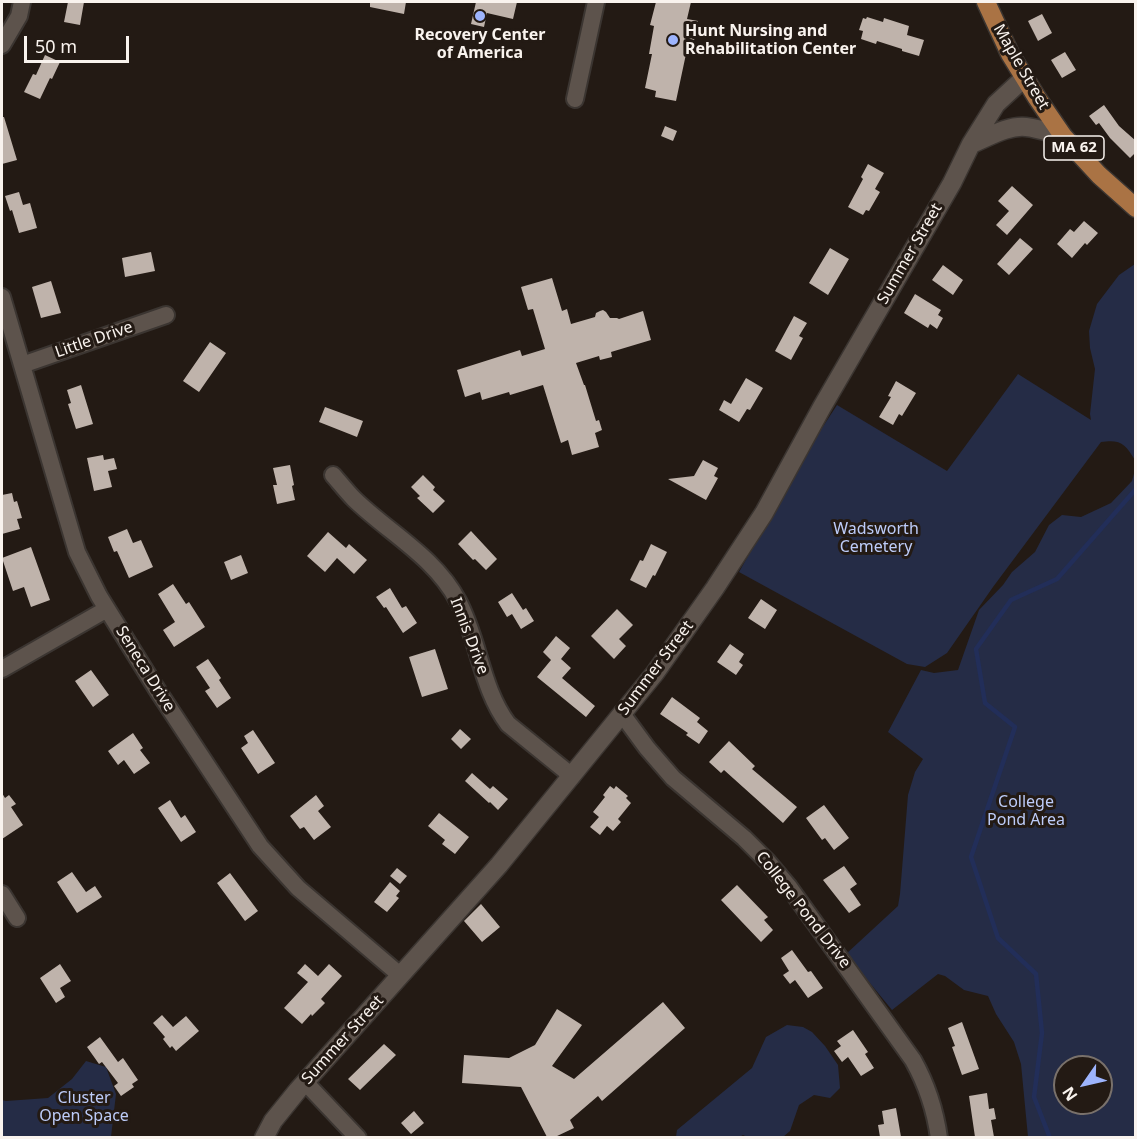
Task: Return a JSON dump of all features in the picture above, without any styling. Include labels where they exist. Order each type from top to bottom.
[{"type":"main road","name":"Maple Street","points":[[986,2],[1010,54],[1063,136],[1099,175],[1136,208]]},
{"type":"street","points":[[2,45],[19,16],[22,2]]},
{"type":"street","points":[[575,99],[596,2]]},
{"type":"street","name":"Summer Street","points":[[264,1137],[273,1121],[305,1082],[499,865],[655,673],[764,513],[951,183],[970,144],[996,104],[1024,78]]},
{"type":"street","points":[[970,144],[1019,127],[1028,127],[1063,136]]},
{"type":"street","name":"Seneca Drive","points":[[2,297],[77,552],[107,609],[260,846],[298,888],[400,975]]},
{"type":"street","name":"Little Drive","points":[[22,365],[166,315]]},
{"type":"street","name":"Innis Drive","points":[[333,475],[353,499],[439,571],[458,601],[500,713],[508,724],[572,776]]},
{"type":"street","points":[[2,669],[107,609]]},
{"type":"street","name":"College Pond Drive","points":[[622,714],[673,778],[756,849],[789,887],[913,1060],[931,1098],[939,1137]]},
{"type":"street","points":[[2,894],[17,918]]},
{"type":"street","points":[[305,1082],[358,1137]]},
{"type":"green space","name":"Wadsworth Cemetery","points":[[1135,264],[1135,460],[1122,444],[1113,441],[1101,442],[947,653],[925,667],[907,664],[739,572],[809,448],[837,405],[947,471],[1018,374],[1091,420],[1095,369],[1089,331],[1097,304],[1119,275]]},
{"type":"green space","name":"College Pond Area","points":[[1135,470],[1135,1137],[1028,1137],[1021,1064],[1014,1042],[996,1014],[988,996],[964,990],[945,976],[938,974],[892,1010],[846,954],[898,906],[908,795],[915,772],[923,759],[888,732],[921,670],[934,673],[958,670],[979,610],[1012,572],[1035,552],[1049,525],[1062,515],[1081,517],[1111,503],[1132,481]]},
{"type":"green space","points":[[787,1025],[803,1027],[812,1032],[825,1046],[838,1065],[840,1088],[830,1098],[814,1095],[799,1105],[790,1131],[783,1137],[743,1135],[738,1138],[676,1137],[677,1130],[752,1068],[766,1037]]},
{"type":"green space","name":"Cluster Open Space","points":[[86,1061],[106,1067],[116,1094],[111,1137],[2,1137],[2,1100],[48,1098],[72,1079]]},
{"type":"building","points":[[68,2],[84,2],[80,25],[64,22]]},
{"type":"building","name":"Recovery Center of America","points":[[370,2],[406,2],[404,14],[370,7]]},
{"type":"building","name":"Recovery Center of America","points":[[476,2],[517,2],[513,19],[487,13],[484,27],[471,24]]},
{"type":"building","name":"Hunt Nursing and Rehabilitation Center","points":[[656,2],[691,2],[687,19],[698,21],[691,55],[686,54],[676,101],[655,97],[656,91],[645,88],[652,54],[649,54],[654,26],[650,25]]},
{"type":"building","points":[[1042,14],[1052,33],[1038,41],[1028,21]]},
{"type":"building","points":[[863,18],[883,22],[884,18],[909,26],[907,35],[924,40],[919,56],[877,41],[876,44],[861,39],[863,31],[859,30]]},
{"type":"building","points":[[1065,52],[1076,70],[1062,78],[1051,60]]},
{"type":"building","points":[[45,55],[60,62],[40,99],[24,92],[33,74],[36,75]]},
{"type":"building","points":[[1104,105],[1119,126],[1136,141],[1136,152],[1130,158],[1099,123],[1096,125],[1089,116]]},
{"type":"building","points":[[2,117],[4,117],[17,160],[2,164]]},
{"type":"building","points":[[665,126],[677,131],[673,141],[661,136]]},
{"type":"building","points":[[868,164],[884,173],[875,189],[880,192],[869,211],[866,210],[863,215],[848,207]]},
{"type":"building","points":[[1012,186],[1033,205],[1007,235],[996,225],[1009,211],[998,201]]},
{"type":"building","points":[[19,192],[23,205],[30,203],[37,228],[19,233],[5,196]]},
{"type":"building","points":[[1084,221],[1098,233],[1087,245],[1085,243],[1072,258],[1057,244],[1070,229],[1074,232]]},
{"type":"building","points":[[1020,238],[1033,249],[1009,275],[997,264]]},
{"type":"building","points":[[830,248],[849,259],[828,295],[809,283]]},
{"type":"building","points":[[151,252],[155,271],[125,277],[122,258]]},
{"type":"building","points":[[943,265],[963,280],[953,295],[932,280]]},
{"type":"building","points":[[552,278],[562,311],[567,309],[571,324],[595,317],[596,313],[603,310],[610,318],[619,319],[643,311],[651,340],[611,352],[612,357],[600,360],[599,356],[576,363],[596,421],[599,420],[602,430],[595,433],[599,447],[572,455],[568,440],[561,443],[543,385],[510,395],[509,392],[482,400],[480,392],[465,397],[457,370],[520,350],[522,356],[545,349],[533,309],[528,310],[521,287]]},
{"type":"building","points":[[51,281],[61,313],[41,318],[32,287]]},
{"type":"building","points":[[915,294],[941,310],[938,315],[943,318],[937,329],[930,324],[928,328],[904,313]]},
{"type":"building","points":[[794,316],[807,323],[799,336],[803,338],[791,360],[775,351]]},
{"type":"building","points":[[210,342],[226,353],[199,392],[183,381]]},
{"type":"building","points":[[746,378],[763,388],[750,410],[747,409],[739,422],[719,410],[724,400],[731,404]]},
{"type":"building","points":[[896,381],[916,393],[902,416],[899,414],[893,425],[879,417],[891,397],[888,396]]},
{"type":"building","points":[[81,385],[93,424],[76,429],[68,404],[71,403],[67,390]]},
{"type":"building","points":[[325,407],[363,421],[357,437],[319,422]]},
{"type":"building","points":[[103,455],[104,460],[114,458],[117,469],[108,471],[112,487],[94,491],[87,458]]},
{"type":"building","points":[[703,460],[718,468],[714,476],[718,478],[706,500],[668,479],[694,476]]},
{"type":"building","points":[[290,465],[295,500],[277,504],[273,485],[277,485],[273,468]]},
{"type":"building","points":[[423,475],[435,487],[433,490],[445,501],[433,513],[417,498],[420,496],[411,487]]},
{"type":"building","points":[[12,493],[22,518],[17,519],[20,529],[2,534],[2,495]]},
{"type":"building","points":[[127,529],[133,543],[141,540],[153,567],[129,578],[108,537]]},
{"type":"building","points":[[471,531],[497,559],[486,570],[458,544]]},
{"type":"building","points":[[328,532],[346,548],[349,544],[367,560],[354,574],[337,558],[325,572],[307,556]]},
{"type":"building","points":[[651,544],[667,552],[646,588],[630,580]]},
{"type":"building","points":[[31,547],[50,600],[31,607],[24,587],[13,591],[2,558]]},
{"type":"building","points":[[241,555],[248,573],[231,580],[224,562]]},
{"type":"building","points":[[173,584],[186,604],[189,602],[205,627],[174,647],[163,630],[175,622],[158,594]]},
{"type":"building","points":[[390,588],[402,608],[406,606],[417,623],[403,633],[386,607],[384,608],[376,597]]},
{"type":"building","points":[[512,593],[523,610],[526,608],[534,621],[521,629],[512,614],[507,617],[498,602]]},
{"type":"building","points":[[761,599],[777,610],[765,629],[748,618]]},
{"type":"building","points":[[617,609],[633,625],[619,639],[626,646],[614,659],[591,636]]},
{"type":"building","points":[[556,636],[570,648],[561,659],[571,668],[562,678],[595,706],[586,717],[537,677],[551,660],[543,652]]},
{"type":"building","points":[[730,644],[744,654],[739,662],[743,665],[736,675],[717,662]]},
{"type":"building","points":[[435,649],[448,689],[422,697],[409,657]]},
{"type":"building","points":[[208,659],[231,698],[217,708],[205,691],[210,688],[196,667]]},
{"type":"building","points":[[91,670],[109,695],[93,707],[75,681]]},
{"type":"building","points":[[672,697],[700,718],[697,722],[708,731],[699,744],[686,735],[688,733],[660,714]]},
{"type":"building","points":[[460,729],[471,739],[461,749],[451,739]]},
{"type":"building","points":[[253,730],[275,763],[258,774],[241,748],[248,743],[244,736]]},
{"type":"building","points":[[133,733],[143,748],[140,750],[150,763],[134,774],[124,760],[118,765],[108,751]]},
{"type":"building","points":[[729,741],[755,766],[752,769],[797,807],[783,823],[724,770],[721,773],[709,762]]},
{"type":"building","points":[[472,773],[490,789],[493,786],[508,799],[498,810],[465,781]]},
{"type":"building","points":[[610,786],[614,789],[616,786],[628,796],[626,798],[631,803],[618,819],[621,822],[613,831],[607,826],[600,835],[590,827],[599,817],[593,812],[605,797],[603,795]]},
{"type":"building","points":[[2,793],[5,798],[9,795],[16,804],[11,807],[23,825],[2,839]]},
{"type":"building","points":[[316,795],[324,806],[318,811],[331,827],[314,840],[304,827],[300,829],[290,816]]},
{"type":"building","points":[[170,800],[181,818],[185,815],[196,832],[181,842],[158,808]]},
{"type":"building","points":[[824,805],[849,838],[834,850],[825,838],[822,840],[806,818]]},
{"type":"building","points":[[439,813],[469,837],[455,854],[442,844],[445,840],[428,826]]},
{"type":"building","points":[[844,866],[857,884],[850,889],[861,905],[849,913],[823,880]]},
{"type":"building","points":[[397,868],[407,876],[400,884],[390,876]]},
{"type":"building","points":[[72,872],[86,892],[95,886],[102,897],[77,913],[57,882]]},
{"type":"building","points":[[230,873],[258,911],[245,921],[217,883]]},
{"type":"building","points":[[390,882],[400,891],[396,896],[399,898],[387,912],[374,902]]},
{"type":"building","points":[[737,885],[768,917],[764,920],[773,930],[761,942],[721,900]]},
{"type":"building","points":[[481,904],[500,927],[482,942],[464,921]]},
{"type":"building","points":[[792,950],[823,988],[808,998],[795,980],[790,984],[783,975],[789,971],[781,958]]},
{"type":"building","points":[[60,964],[71,981],[60,988],[65,997],[56,1003],[40,978]]},
{"type":"building","points":[[305,964],[318,976],[329,964],[342,976],[321,999],[325,1003],[302,1024],[284,1008],[308,982],[297,973]]},
{"type":"building","points":[[663,1002],[685,1028],[602,1101],[598,1096],[570,1120],[574,1128],[555,1137],[547,1137],[521,1087],[462,1083],[464,1055],[509,1058],[535,1045],[557,1009],[582,1025],[552,1066],[574,1079]]},
{"type":"building","points":[[162,1015],[173,1027],[186,1016],[199,1031],[176,1051],[172,1046],[170,1048],[163,1039],[165,1037],[153,1023]]},
{"type":"building","points":[[962,1022],[979,1069],[962,1075],[948,1028]]},
{"type":"building","points":[[853,1030],[868,1052],[865,1054],[874,1068],[861,1076],[848,1057],[842,1062],[834,1051],[841,1046],[837,1041]]},
{"type":"building","points":[[100,1037],[118,1062],[123,1058],[138,1080],[132,1084],[134,1087],[121,1096],[114,1086],[118,1083],[102,1062],[99,1064],[87,1047]]},
{"type":"building","points":[[384,1044],[396,1055],[360,1090],[348,1079]]},
{"type":"building","points":[[987,1093],[989,1109],[994,1108],[996,1119],[991,1120],[994,1137],[975,1137],[969,1096]]},
{"type":"building","points":[[896,1108],[901,1137],[880,1137],[878,1125],[884,1124],[882,1111]]},
{"type":"building","points":[[414,1111],[424,1123],[411,1134],[401,1123]]},
{"type":"waterway","points":[[1050,1138],[1034,1097],[1042,1033],[1036,974],[998,938],[971,857],[1015,727],[985,703],[976,649],[1011,600],[1057,579],[1136,489]]},
{"type":"place","name":"Recovery Center of America","points":[[480,16]]},
{"type":"place","name":"Hunt Nursing and Rehabilitation Center","points":[[673,40]]}]
